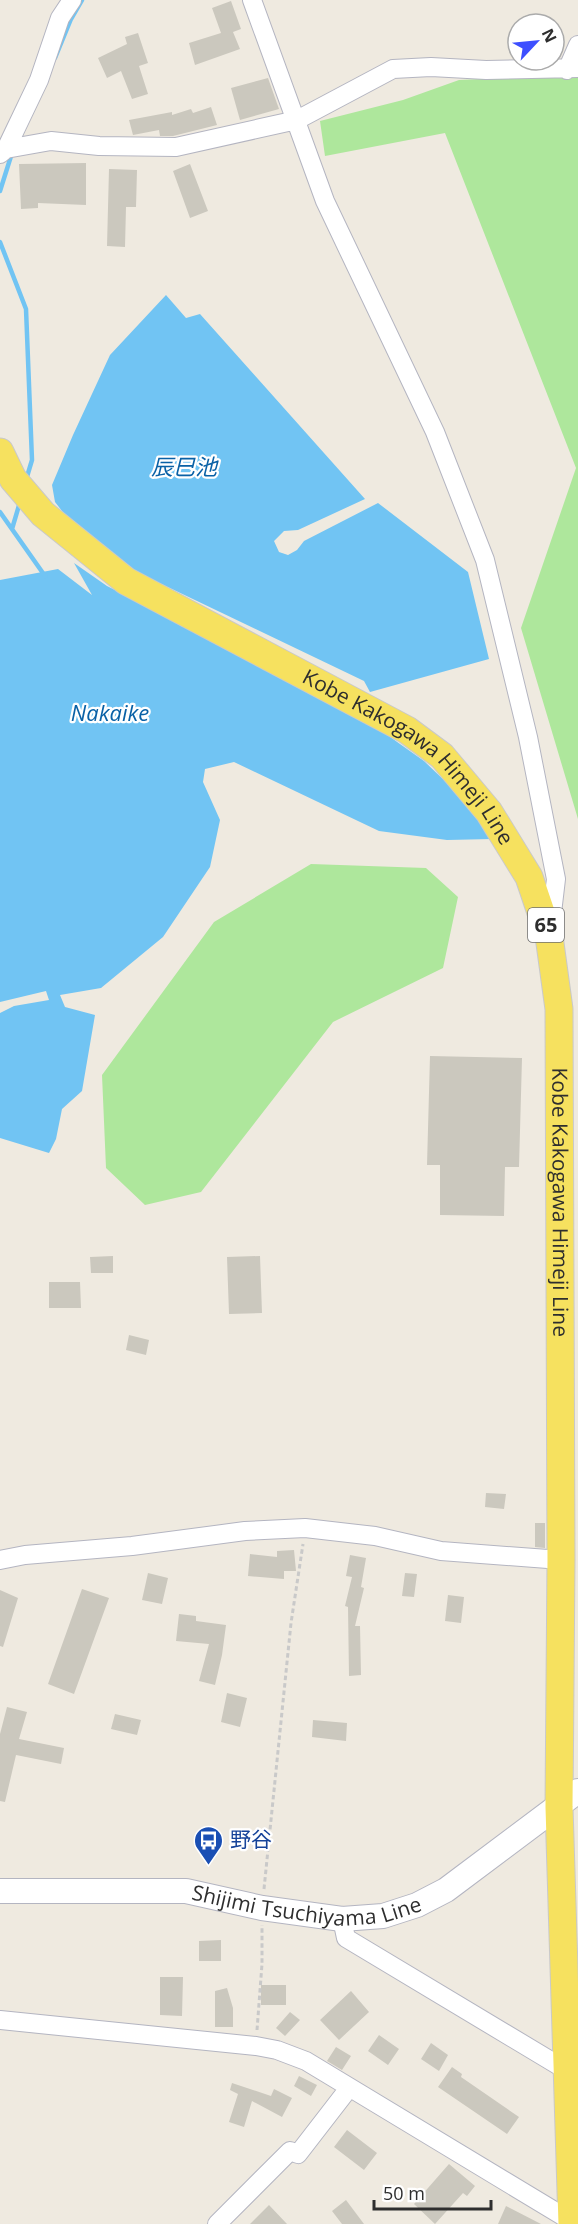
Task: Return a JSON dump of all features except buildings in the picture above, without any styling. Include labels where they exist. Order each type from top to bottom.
[{"type":"main road","name":"Kobe Kakogawa Himeji Line","points":[[0,452],[13,479],[43,514],[126,581],[406,730],[442,756],[489,812],[529,877],[549,936],[559,1009],[561,1560],[569,1799],[566,2070],[573,2122],[573,2223]]},
{"type":"main road","name":"Shijimi Tsuchiyama Line","points":[[0,1891],[186,1891],[262,1908],[342,1919],[383,1916],[417,1905],[446,1890],[569,1799]]},
{"type":"street","points":[[3,152],[39,80],[60,18],[72,0]]},
{"type":"street","points":[[252,0],[325,201],[435,432],[485,560],[528,737],[556,879],[549,936]]},
{"type":"street","points":[[3,152],[51,141],[99,146],[176,147],[297,120],[393,69],[431,67],[486,70],[572,69],[578,45]]},
{"type":"street","points":[[0,1560],[25,1555],[132,1546],[245,1531],[305,1528],[375,1536],[441,1551],[561,1560]]},
{"type":"street","points":[[342,1919],[346,1938],[566,2070]]},
{"type":"street","points":[[0,2020],[277,2050],[306,2061],[573,2223]]},
{"type":"street","points":[[217,2224],[290,2151],[298,2154],[349,2088]]},
{"type":"path","points":[[256,2046],[262,1964],[262,1908],[291,1623],[305,1528]]},
{"type":"green space","points":[[578,75],[578,819],[521,628],[576,468],[445,133],[325,156],[320,121],[403,100],[459,80]]},
{"type":"green space","points":[[311,864],[426,868],[458,897],[443,968],[333,1022],[201,1192],[145,1205],[106,1168],[102,1075],[214,922]]},
{"type":"water","name":"辰巳池","points":[[166,295],[186,318],[200,314],[365,499],[298,530],[284,531],[274,541],[279,552],[288,555],[297,550],[304,541],[378,503],[468,572],[489,659],[370,692],[364,681],[126,567],[69,520],[55,502],[52,485],[73,435],[110,355]]},
{"type":"water","name":"Nakaike","points":[[74,563],[107,586],[352,710],[424,761],[468,803],[492,839],[447,840],[379,831],[234,762],[205,769],[203,782],[220,820],[210,867],[163,937],[101,988],[60,995],[65,1007],[95,1015],[82,1091],[62,1109],[56,1139],[49,1153],[0,1138],[0,1013],[14,1006],[49,1000],[46,991],[0,1002],[0,580],[58,569],[92,595]]},
{"type":"waterway","points":[[55,58],[71,19],[82,0]]},
{"type":"waterway","points":[[0,191],[12,153]]},
{"type":"waterway","points":[[0,242],[26,309],[32,460],[26,480]]},
{"type":"waterway","points":[[12,529],[20,502]]},
{"type":"waterway","points":[[0,512],[45,576]]},
{"type":"place","name":"野谷","points":[[209,1866]]}]
